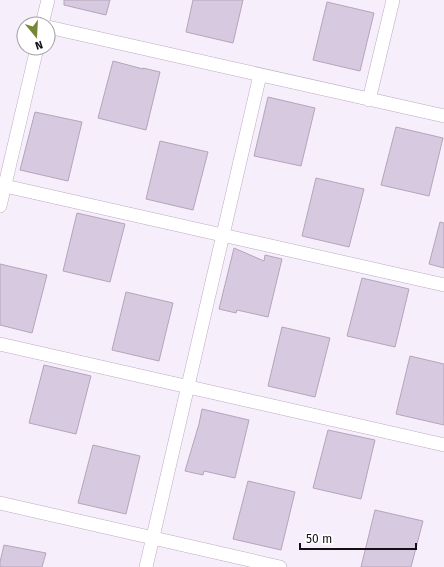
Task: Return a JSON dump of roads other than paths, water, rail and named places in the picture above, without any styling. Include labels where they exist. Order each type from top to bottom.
[{"type":"street","points":[[44,16],[48,0]]},
{"type":"street","points":[[369,100],[393,0]]},
{"type":"street","points":[[56,29],[444,116]]},
{"type":"street","points":[[0,206],[35,56]]},
{"type":"street","points":[[146,567],[260,75]]},
{"type":"street","points":[[5,186],[444,285]]},
{"type":"street","points":[[0,344],[444,445]]},
{"type":"street","points":[[0,503],[280,567]]}]
